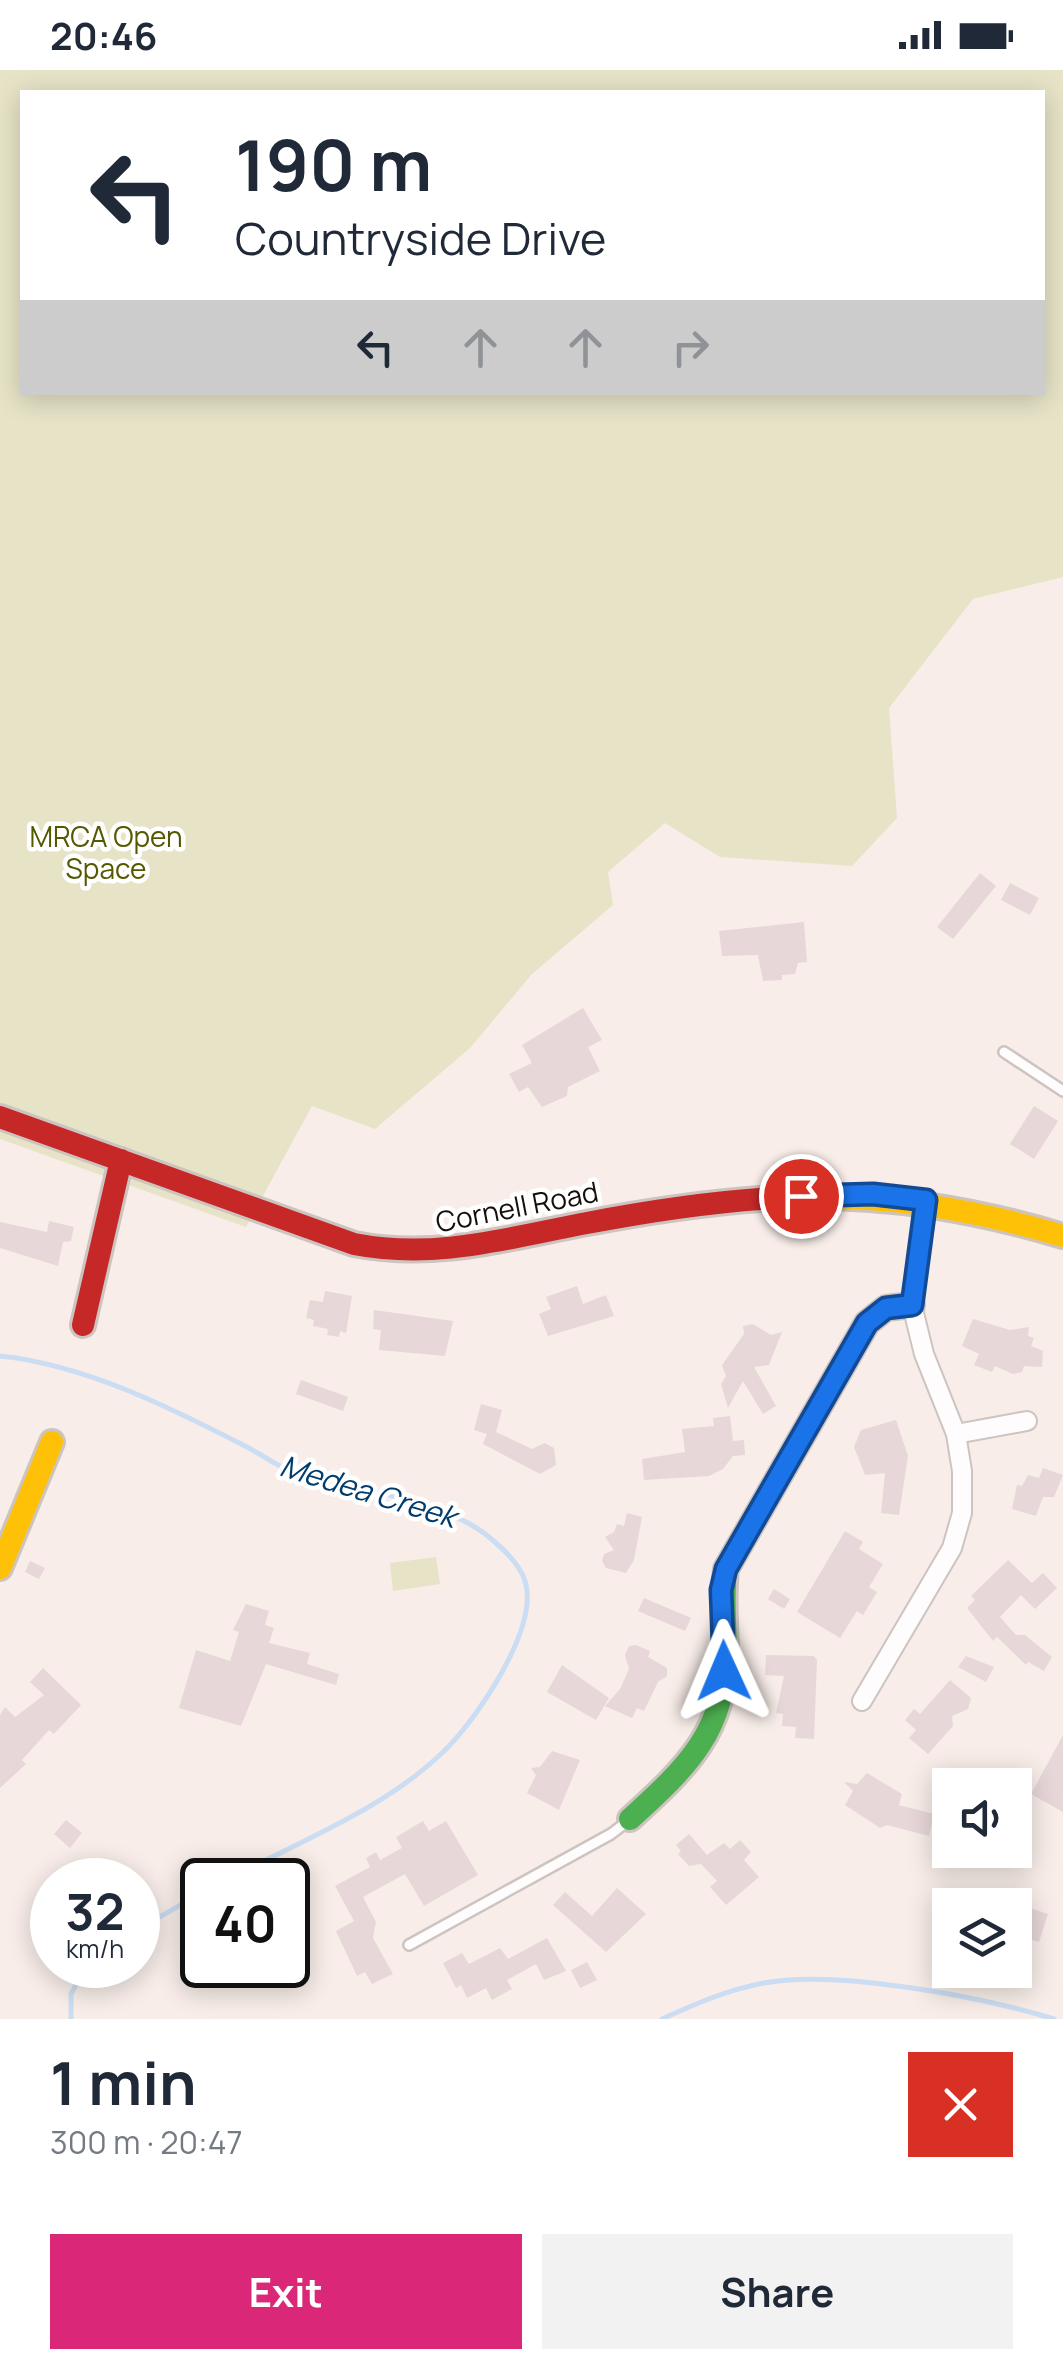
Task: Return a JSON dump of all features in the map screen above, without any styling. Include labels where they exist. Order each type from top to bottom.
[{"type":"main road","name":"Cornell Road","points":[[0,1117],[354,1244],[407,1256],[437,1255],[615,1218],[762,1198],[873,1194],[926,1200],[1012,1219],[1063,1236]]},
{"type":"main road","points":[[84,1325],[121,1160]]},
{"type":"main road","points":[[630,1818],[688,1768],[710,1732],[721,1695],[726,1648],[721,1590],[736,1546],[867,1323],[886,1308],[912,1305]]},
{"type":"main road","points":[[0,1568],[52,1442]]},
{"type":"street","points":[[862,1701],[952,1548],[962,1513],[962,1471],[956,1434],[924,1354],[912,1305],[926,1200]]},
{"type":"street","points":[[956,1434],[1027,1421]]},
{"type":"lane","points":[[1004,1052],[1063,1091]]},
{"type":"lane","points":[[409,1945],[612,1834],[630,1818]]},
{"type":"green space","name":"MRCA Open Space","points":[[0,70],[1063,70],[1063,577],[973,599],[889,708],[897,818],[852,866],[720,857],[665,823],[608,872],[613,905],[532,974],[470,1048],[375,1129],[312,1106],[246,1227],[0,1139]]},
{"type":"green space","points":[[436,1557],[440,1584],[393,1591],[390,1563]]},
{"type":"building","points":[[980,873],[996,886],[953,939],[937,927]]},
{"type":"building","points":[[1010,883],[1039,898],[1030,915],[1001,900]]},
{"type":"building","points":[[804,922],[807,962],[798,963],[795,974],[782,975],[782,980],[763,981],[758,955],[722,956],[719,931]]},
{"type":"building","points":[[583,1008],[602,1040],[588,1047],[600,1071],[568,1087],[567,1096],[542,1107],[528,1087],[519,1092],[509,1074],[532,1063],[522,1045]]},
{"type":"building","points":[[1034,1106],[1058,1121],[1034,1159],[1010,1144]]},
{"type":"building","points":[[49,1221],[74,1227],[71,1241],[63,1242],[58,1266],[0,1248],[0,1222],[47,1232]]},
{"type":"building","points":[[577,1286],[583,1304],[606,1295],[614,1316],[548,1336],[539,1314],[551,1309],[546,1297]]},
{"type":"building","points":[[325,1291],[352,1296],[346,1333],[340,1331],[339,1337],[327,1335],[328,1329],[313,1326],[314,1320],[306,1318],[310,1300],[323,1302]]},
{"type":"building","points":[[374,1310],[453,1321],[445,1356],[379,1350],[381,1330],[373,1329]]},
{"type":"building","points":[[973,1319],[1010,1330],[1029,1327],[1028,1336],[1034,1338],[1031,1346],[1043,1351],[1042,1367],[1024,1366],[1022,1372],[1013,1374],[995,1366],[992,1372],[974,1365],[979,1354],[962,1346]]},
{"type":"building","points":[[753,1324],[771,1335],[782,1332],[769,1365],[754,1367],[776,1406],[763,1414],[743,1381],[728,1408],[721,1384],[726,1376],[722,1365],[744,1334],[743,1326]]},
{"type":"building","points":[[301,1380],[348,1397],[343,1411],[296,1394]]},
{"type":"building","points":[[481,1404],[502,1410],[496,1432],[532,1449],[545,1443],[554,1448],[556,1465],[540,1474],[483,1444],[487,1434],[474,1430]]},
{"type":"building","points":[[730,1416],[733,1441],[744,1440],[745,1455],[733,1456],[723,1469],[709,1476],[644,1480],[642,1459],[685,1452],[682,1429],[714,1426],[713,1418]]},
{"type":"building","points":[[896,1420],[908,1456],[899,1515],[881,1513],[885,1473],[865,1475],[854,1447],[861,1430]]},
{"type":"building","points":[[1043,1468],[1063,1475],[1054,1497],[1043,1497],[1036,1516],[1012,1509],[1017,1485],[1022,1486],[1028,1475],[1039,1478]]},
{"type":"building","points":[[627,1513],[642,1517],[634,1560],[626,1573],[606,1568],[602,1561],[604,1554],[614,1550],[605,1537],[614,1532],[617,1524],[624,1526]]},
{"type":"building","points":[[845,1531],[863,1542],[859,1549],[883,1564],[869,1587],[877,1592],[863,1615],[857,1611],[840,1638],[797,1612]]},
{"type":"building","points":[[1008,1560],[1032,1583],[1043,1573],[1057,1588],[1035,1609],[1021,1595],[1000,1617],[1016,1635],[1025,1635],[1052,1657],[1044,1671],[1028,1662],[1026,1665],[997,1637],[993,1641],[967,1608],[975,1600],[971,1596]]},
{"type":"building","points":[[30,1561],[45,1568],[39,1579],[25,1572]]},
{"type":"building","points":[[774,1589],[790,1599],[784,1609],[768,1599]]},
{"type":"building","points":[[644,1598],[691,1618],[685,1631],[638,1611]]},
{"type":"building","points":[[246,1604],[269,1611],[265,1625],[274,1628],[269,1643],[310,1653],[307,1664],[339,1674],[336,1685],[266,1664],[241,1726],[179,1708],[196,1650],[230,1661],[239,1632],[233,1630]]},
{"type":"building","points":[[629,1646],[650,1651],[648,1657],[667,1668],[667,1676],[658,1682],[644,1711],[637,1708],[632,1718],[605,1706],[620,1689],[629,1669],[625,1655]]},
{"type":"building","points":[[766,1655],[814,1656],[817,1660],[814,1739],[795,1738],[796,1727],[782,1726],[783,1714],[776,1713],[784,1676],[765,1675]]},
{"type":"building","points":[[966,1656],[994,1667],[986,1682],[958,1667]]},
{"type":"building","points":[[562,1665],[609,1698],[596,1720],[547,1692]]},
{"type":"building","points":[[43,1668],[81,1705],[54,1734],[49,1730],[22,1760],[26,1764],[0,1788],[0,1715],[5,1707],[15,1717],[44,1695],[30,1682]]},
{"type":"building","points":[[950,1680],[971,1698],[968,1709],[952,1716],[953,1726],[928,1754],[909,1738],[916,1730],[905,1720],[914,1709],[920,1714]]},
{"type":"building","points":[[1063,1735],[1063,1812],[1032,1792]]},
{"type":"building","points":[[552,1751],[580,1760],[559,1810],[527,1793],[536,1775],[531,1768],[540,1767]]},
{"type":"building","points":[[867,1773],[902,1794],[899,1805],[932,1813],[929,1836],[887,1825],[880,1828],[845,1805],[853,1791],[844,1782],[857,1784]]},
{"type":"building","points":[[66,1820],[82,1833],[70,1848],[54,1834]]},
{"type":"building","points":[[423,1821],[429,1831],[446,1821],[478,1875],[424,1906],[405,1874],[363,1897],[376,1922],[373,1938],[393,1974],[372,1984],[365,1972],[357,1976],[336,1931],[354,1921],[335,1886],[370,1867],[366,1858],[376,1852],[380,1860],[402,1848],[396,1837]]},
{"type":"building","points":[[689,1834],[707,1855],[724,1843],[730,1849],[740,1840],[751,1852],[744,1860],[759,1877],[726,1905],[710,1887],[717,1881],[701,1864],[689,1866],[678,1854],[681,1851],[676,1845]]},
{"type":"building","points":[[617,1888],[646,1914],[606,1952],[553,1905],[565,1892],[592,1916]]},
{"type":"building","points":[[1032,1909],[1048,1914],[1039,1942],[1032,1940]]},
{"type":"building","points":[[547,1938],[566,1971],[544,1980],[536,1964],[507,1980],[512,1989],[492,2000],[486,1988],[467,1998],[461,1985],[456,1988],[443,1963],[462,1953],[469,1964],[500,1948],[508,1959]]},
{"type":"building","points":[[587,1962],[597,1980],[580,1988],[571,1970]]},
{"type":"waterway","name":"Medea Creek","points":[[0,1356],[64,1369],[127,1390],[287,1469],[446,1513],[493,1540],[522,1573],[527,1601],[514,1648],[487,1697],[456,1739],[394,1791],[270,1858]]},
{"type":"waterway","name":"Medea Creek","points":[[160,1917],[180,1905]]},
{"type":"waterway","name":"Medea Creek","points":[[662,2019],[737,1989],[794,1980],[868,1982],[909,1988],[1054,2019]]},
{"type":"waterway","name":"Medea Creek","points":[[71,2019],[74,1988]]},
{"type":"traffic: fast","points":[[630,1819],[686,1764],[700,1745],[720,1702],[725,1676],[726,1569],[867,1323],[886,1308],[912,1305]]},
{"type":"traffic: slow","points":[[792,1197],[862,1198],[929,1206],[1063,1236]]},
{"type":"traffic: slow","points":[[0,1568],[52,1442]]},
{"type":"traffic: jam","points":[[0,1117],[354,1244],[384,1248],[414,1250],[471,1245],[664,1210],[792,1197]]},
{"type":"traffic: jam","points":[[83,1325],[121,1160]]},
{"type":"route","points":[[724,1671],[721,1590],[736,1546],[867,1323],[886,1308],[912,1305],[926,1200],[873,1194],[801,1196]]}]
